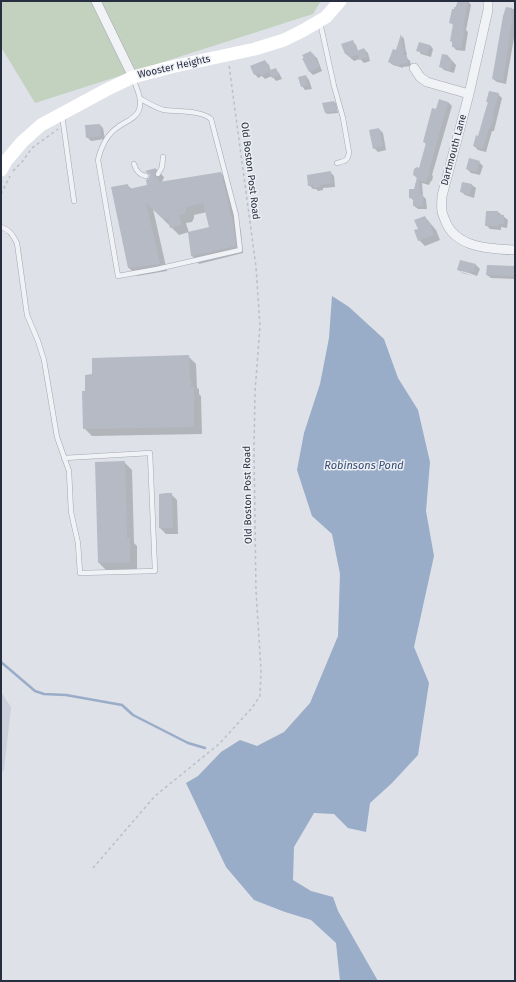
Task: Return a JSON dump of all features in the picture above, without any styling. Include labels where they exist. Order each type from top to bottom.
[{"type":"main road","name":"Wooster Heights","points":[[1,170],[6,161],[22,142],[42,125],[63,120],[106,90],[133,77],[171,67],[256,49],[284,40],[326,17],[340,1]]},
{"type":"street","points":[[96,1],[133,77]]},
{"type":"street","name":"Dartmouth Lane","points":[[488,1],[488,10],[469,94],[446,176],[442,196],[442,212],[447,225],[456,237],[474,246],[515,250]]},
{"type":"street","points":[[414,68],[420,77],[428,82],[469,94]]},
{"type":"lane","points":[[320,21],[334,86],[343,118],[349,152],[345,161],[337,163]]},
{"type":"lane","points":[[133,77],[140,100],[140,110],[135,116],[117,127],[106,137],[98,160],[118,276],[157,269],[240,250],[236,215],[211,119],[208,116],[197,113],[163,109],[140,100]]},
{"type":"lane","points":[[63,120],[74,201]]},
{"type":"lane","points":[[158,174],[162,167],[163,157]]},
{"type":"lane","points":[[134,164],[136,170],[141,175],[146,176]]},
{"type":"lane","points":[[1,227],[12,234],[17,242],[26,315],[38,341],[44,360],[57,437],[64,458],[69,471],[71,512],[78,543],[80,573],[155,572],[150,453],[64,458]]},
{"type":"path","name":"Old Boston Post Road","points":[[93,868],[155,796],[219,744],[251,709],[260,696],[261,670],[256,591],[254,392],[260,326],[256,267],[228,55]]},
{"type":"path","points":[[1,194],[12,173],[32,148],[63,120]]},
{"type":"shaded area","points":[[1,692],[11,707],[4,770],[1,773]]},
{"type":"green space","points":[[1,1],[321,1],[313,14],[35,103],[1,47]]},
{"type":"water","name":"Robinsons Pond","points":[[332,296],[349,307],[384,339],[398,378],[418,410],[430,462],[426,511],[434,556],[414,647],[429,683],[418,755],[392,783],[370,803],[366,832],[348,828],[334,814],[314,813],[294,847],[293,880],[311,891],[333,897],[338,911],[378,981],[340,981],[336,943],[311,920],[254,900],[226,867],[186,783],[198,776],[221,752],[240,740],[257,746],[284,732],[310,703],[338,636],[340,574],[332,534],[312,516],[297,470],[304,433],[320,384],[329,338]]},
{"type":"building","points":[[458,1],[468,1],[461,48],[452,47],[452,42],[450,41],[453,24],[449,23],[452,9],[456,7]]},
{"type":"building","points":[[506,7],[512,8],[511,13],[513,13],[503,81],[492,79],[503,16]]},
{"type":"building","points":[[401,34],[403,48],[405,48],[403,55],[407,56],[408,63],[400,64],[399,66],[388,62],[393,49],[396,50]]},
{"type":"building","points":[[353,40],[357,51],[364,48],[367,57],[359,60],[358,55],[350,57],[348,53],[345,54],[341,44]]},
{"type":"building","points":[[419,42],[430,45],[427,54],[416,51]]},
{"type":"building","points":[[311,51],[319,67],[309,72],[302,55]]},
{"type":"building","points":[[442,54],[448,55],[447,59],[452,60],[450,70],[439,67]]},
{"type":"building","points":[[265,60],[270,70],[276,68],[279,75],[272,78],[269,72],[261,76],[259,73],[254,75],[250,66]]},
{"type":"building","points":[[306,75],[308,85],[301,87],[298,77]]},
{"type":"building","points":[[489,91],[499,93],[493,113],[494,117],[483,149],[473,146],[476,135],[478,136],[488,102],[486,102]]},
{"type":"building","points":[[439,99],[448,102],[428,178],[427,177],[426,182],[419,180],[420,194],[423,194],[423,206],[413,206],[413,199],[409,198],[409,189],[414,189],[417,177],[413,175],[414,169],[417,167],[419,168],[426,143],[423,142],[432,108],[436,109]]},
{"type":"building","points":[[334,101],[337,111],[325,113],[322,103]]},
{"type":"building","points":[[100,124],[101,136],[86,138],[85,125]]},
{"type":"building","points":[[379,128],[383,146],[373,149],[369,130]]},
{"type":"building","points":[[469,158],[480,161],[476,172],[466,169]]},
{"type":"building","points":[[156,168],[154,174],[158,178],[159,182],[221,172],[233,224],[236,246],[191,256],[188,232],[209,227],[203,203],[187,207],[184,214],[179,215],[182,225],[170,228],[168,220],[162,218],[146,203],[160,264],[128,268],[111,187],[128,184],[129,189],[147,185],[146,180],[150,175],[145,171]]},
{"type":"building","points":[[331,171],[332,183],[319,185],[320,187],[314,188],[313,185],[308,186],[307,175]]},
{"type":"building","points":[[462,182],[472,184],[470,195],[460,192]]},
{"type":"building","points":[[486,211],[498,211],[498,215],[504,215],[504,224],[498,224],[498,226],[485,226]]},
{"type":"building","points":[[425,216],[428,223],[430,223],[434,235],[418,241],[414,230],[418,229],[414,220]]},
{"type":"building","points":[[460,260],[476,264],[474,272],[470,271],[469,273],[457,270]]},
{"type":"building","points":[[487,265],[515,266],[515,276],[486,275]]},
{"type":"building","points":[[189,355],[190,382],[191,380],[191,387],[194,387],[194,427],[83,429],[82,391],[85,391],[85,375],[92,374],[92,358]]},
{"type":"building","points":[[125,461],[127,538],[130,538],[130,563],[98,563],[95,462]]},
{"type":"building","points":[[172,493],[173,528],[159,528],[159,494]]},
{"type":"waterway","points":[[1,662],[35,691],[44,694],[66,695],[122,705],[133,715],[188,743],[205,748]]}]
